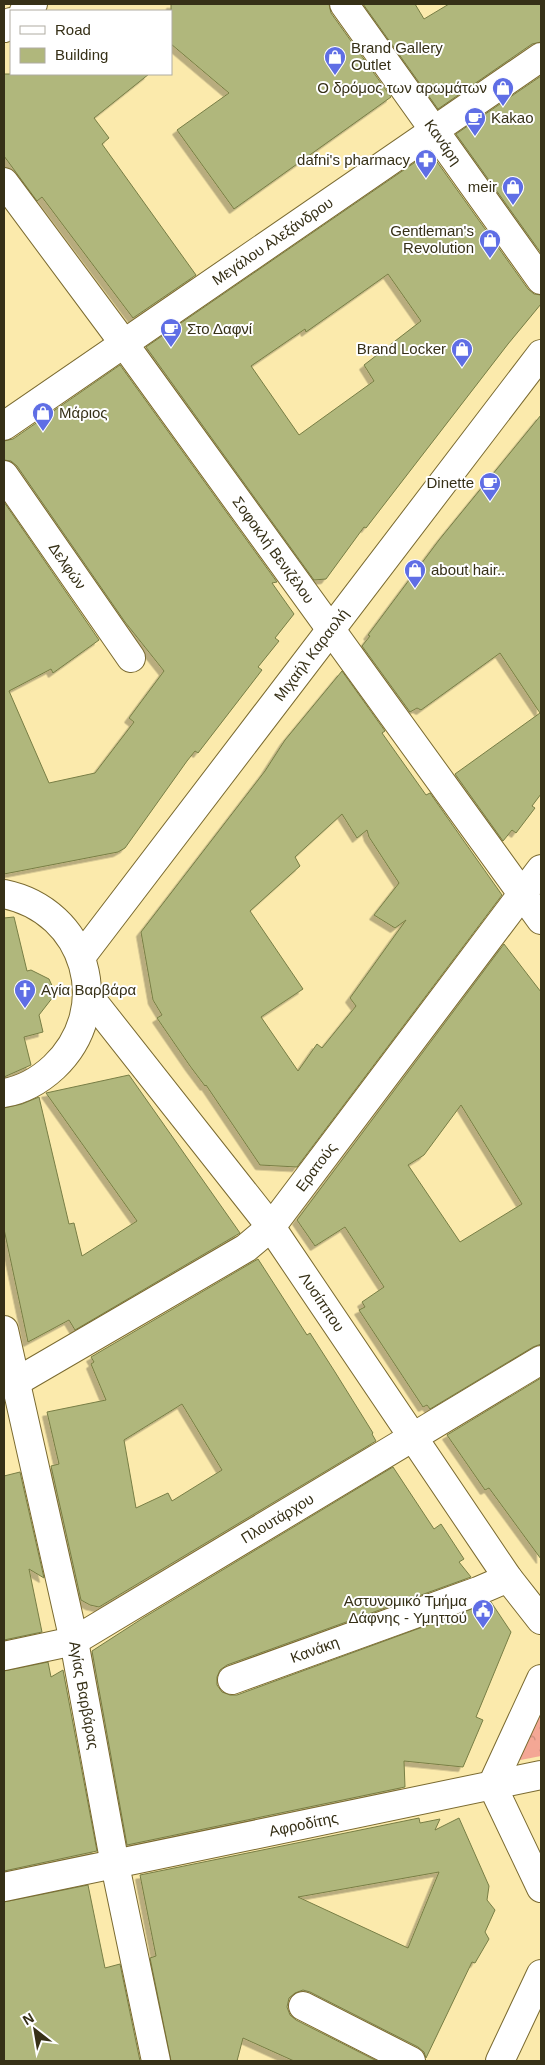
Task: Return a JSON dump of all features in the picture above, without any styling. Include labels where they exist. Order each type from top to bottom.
[{"type":"street","name":"Κανάρη","points":[[344,4],[436,130],[541,280]]},
{"type":"street","name":"Μεγάλου Αλεξάνδρου","points":[[4,426],[541,57]]},
{"type":"street","name":"Σοφοκλή Βενιζέλου","points":[[4,182],[124,344],[541,920]]},
{"type":"street","name":"Μιχαήλ Καραολή","points":[[81,957],[541,354]]},
{"type":"street","name":"Δελφών","points":[[4,475],[131,658]]},
{"type":"street","name":"Ερατούς","points":[[16,1382],[246,1248],[271,1227],[541,869]]},
{"type":"street","points":[[4,894],[38,906],[64,928],[81,957],[88,995],[82,1026],[67,1055],[43,1078],[14,1091],[4,1093]]},
{"type":"street","name":"Λυσίππου","points":[[88,995],[271,1227],[508,1578],[541,1620]]},
{"type":"street","name":"Αγίας Βαρβάρας","points":[[4,1330],[74,1641],[115,1865],[156,2061]]},
{"type":"street","name":"Πλουτάρχου","points":[[4,1656],[74,1641],[541,1360]]},
{"type":"street","name":"Κανάκη","points":[[232,1680],[478,1591],[508,1578]]},
{"type":"street","points":[[541,1680],[492,1785],[541,1888]]},
{"type":"street","name":"Αφροδίτης","points":[[4,1887],[541,1775]]},
{"type":"street","points":[[500,2061],[541,1974]]},
{"type":"street","points":[[303,2006],[411,2061]]},
{"type":"green space","points":[[541,1694],[541,1756],[510,1762]]},
{"type":"building","points":[[171,4],[329,4],[331,13],[391,97],[234,209],[177,130],[229,93],[172,45]]},
{"type":"building","points":[[363,4],[415,4],[424,19],[449,4],[541,4],[541,42],[532,44],[438,109]]},
{"type":"building","points":[[4,74],[148,75],[94,118],[109,138],[102,144],[196,275],[133,318],[42,197],[37,201],[4,156]]},
{"type":"building","points":[[541,76],[541,253],[456,134]]},
{"type":"building","points":[[430,152],[528,289],[534,294],[541,295],[541,304],[366,528],[364,527],[326,579],[314,580],[146,347]],"holes":[[[388,274],[421,321],[364,365],[374,381],[299,435],[251,366],[305,329],[306,332]]]},
{"type":"building","points":[[120,365],[277,582],[272,583],[294,614],[275,638],[279,641],[258,667],[262,670],[198,753],[195,751],[187,761],[125,848],[118,852],[4,874],[4,502],[99,640],[53,673],[51,669],[9,691],[49,783],[95,773],[134,722],[129,718],[164,671],[125,622],[17,466],[11,461],[4,460],[4,441],[13,439]]},
{"type":"building","points":[[541,415],[541,794],[532,806],[535,808],[516,833],[512,830],[503,841],[455,774],[540,713],[500,653],[421,710],[417,708],[410,712],[362,646],[370,636],[368,635],[439,540]]},
{"type":"building","points":[[342,671],[385,731],[382,733],[426,795],[430,793],[502,895],[297,1167],[260,1165],[206,1085],[190,1066],[157,1018],[162,1015],[153,1000],[141,932],[265,771],[285,740]],"holes":[[[342,814],[357,838],[367,830],[369,837],[399,883],[374,915],[395,928],[406,920],[350,998],[356,1006],[322,1048],[317,1044],[298,1071],[261,1017],[303,989],[250,911],[300,866],[295,857]]]},
{"type":"building","name":"Αγία Βαρβάρα","points":[[14,917],[27,971],[31,970],[49,979],[54,990],[53,997],[39,1015],[43,1032],[24,1037],[31,1065],[4,1077],[4,918]]},
{"type":"building","points":[[504,944],[541,992],[541,1344],[430,1409],[427,1405],[423,1407],[359,1310],[365,1307],[362,1302],[384,1287],[345,1227],[315,1246],[297,1220]],"holes":[[[461,1105],[522,1204],[460,1242],[408,1165],[424,1155]]]},
{"type":"building","points":[[129,1075],[240,1233],[75,1330],[69,1320],[28,1342],[4,1229],[4,1108],[22,1104],[39,1097],[69,1224],[74,1223],[82,1256],[137,1221],[46,1093]]},
{"type":"building","points":[[258,1259],[307,1335],[310,1333],[373,1433],[376,1441],[99,1607],[90,1605],[81,1600],[51,1466],[59,1464],[47,1412],[106,1400],[91,1364],[94,1362],[91,1357]],"holes":[[[182,1404],[222,1470],[172,1501],[168,1493],[136,1508],[124,1440]]]},
{"type":"building","points":[[541,1378],[541,1559],[489,1488],[485,1490],[447,1435]]},
{"type":"building","points":[[393,1467],[434,1529],[441,1524],[464,1559],[459,1562],[471,1577],[227,1665],[220,1670],[217,1677],[217,1685],[222,1692],[237,1695],[491,1602],[511,1632],[476,1717],[483,1720],[463,1767],[404,1761],[405,1787],[127,1845],[92,1651],[143,1618]]},
{"type":"building","points":[[20,1472],[44,1578],[29,1569],[42,1632],[4,1640],[4,1476]]},
{"type":"building","points":[[48,1662],[51,1677],[63,1670],[97,1851],[4,1871],[4,1671]]},
{"type":"building","points":[[419,1818],[420,1823],[440,1819],[435,1830],[459,1818],[489,1886],[487,1900],[495,1910],[485,1932],[489,1939],[475,1963],[472,1962],[426,2058],[424,2052],[418,2047],[303,1990],[289,1998],[287,2007],[290,2015],[296,2020],[377,2061],[294,2061],[243,2038],[237,2061],[171,2061],[150,1958],[156,1956],[140,1875]],"holes":[[[439,1872],[408,1948],[298,1897]]]},
{"type":"building","points":[[88,1885],[105,1968],[120,1964],[140,2061],[4,2061],[4,1902]]},
{"type":"place","name":"Brand Gallery Outlet","points":[[335,76]]},
{"type":"place","name":"Ο δρόμος των αρωμάτων","points":[[503,107]]},
{"type":"place","name":"Kakao","points":[[475,137]]},
{"type":"place","name":"dafni's pharmacy","points":[[426,179]]},
{"type":"place","name":"meir","points":[[513,206]]},
{"type":"place","name":"Gentleman's Revolution","points":[[490,259]]},
{"type":"place","name":"Στο Δαφνί","points":[[171,348]]},
{"type":"place","name":"Brand Locker","points":[[462,368]]},
{"type":"place","name":"Μάριος","points":[[43,432]]},
{"type":"place","name":"Dinette","points":[[490,502]]},
{"type":"place","name":"about hair..","points":[[415,589]]},
{"type":"place","name":"Αγία Βαρβάρα","points":[[25,1009]]},
{"type":"place","name":"Αστυνομικό Τμήμα Δάφνης - Υμηττού","points":[[483,1629]]}]
